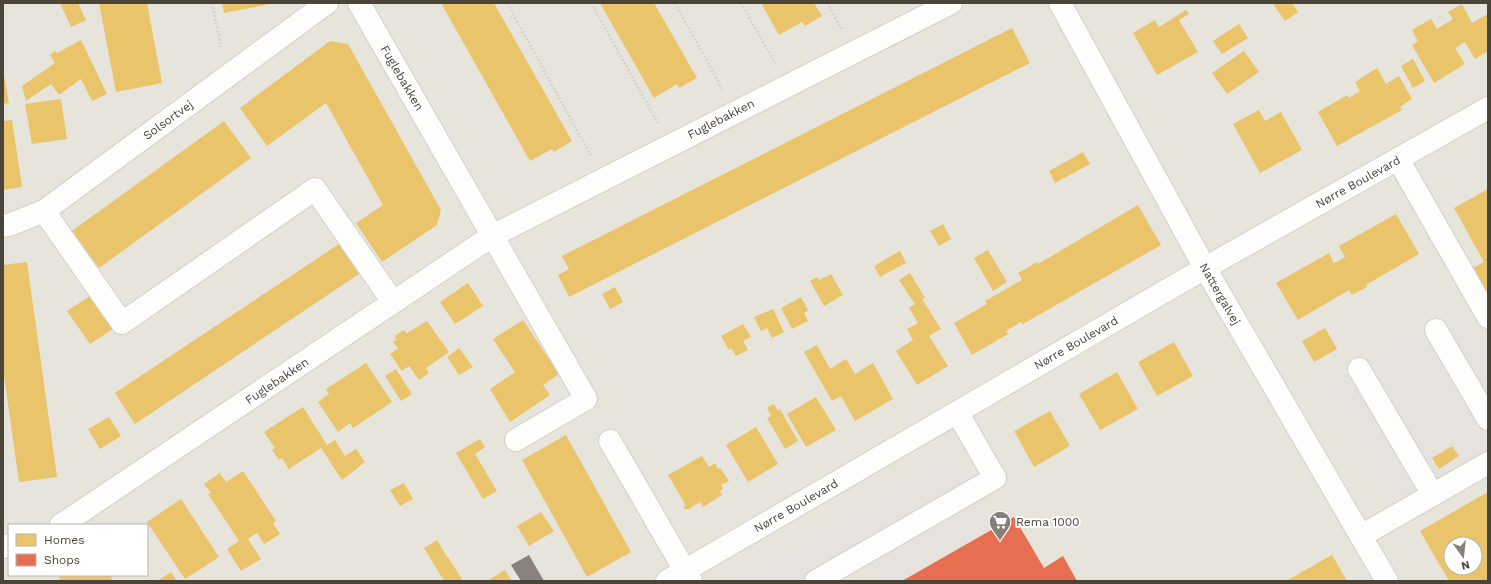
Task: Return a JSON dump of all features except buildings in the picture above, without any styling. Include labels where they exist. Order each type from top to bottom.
[{"type":"street","name":"Solsortvej","points":[[3,226],[44,211],[327,3]]},
{"type":"street","name":"Fuglebakken","points":[[359,3],[492,236]]},
{"type":"street","name":"Fuglebakken","points":[[62,524],[492,236],[951,3]]},
{"type":"street","name":"Nattergalvej","points":[[1060,3],[1205,268],[1387,581]]},
{"type":"street","name":"Nørre Boulevard","points":[[667,581],[689,576],[957,412],[1205,268],[1488,108]]},
{"type":"street","points":[[1398,159],[1488,317]]},
{"type":"street","points":[[44,211],[122,323],[315,189],[393,302]]},
{"type":"street","points":[[492,236],[586,399],[516,440]]},
{"type":"street","points":[[1436,330],[1488,419]]},
{"type":"street","points":[[1359,368],[1433,495]]},
{"type":"street","points":[[816,581],[995,478],[957,412]]},
{"type":"street","points":[[610,441],[689,576]]},
{"type":"street","points":[[1361,536],[1488,462]]},
{"type":"path","points":[[212,3],[223,58],[232,73]]},
{"type":"path","points":[[506,3],[604,179]]},
{"type":"path","points":[[591,3],[671,145]]},
{"type":"path","points":[[674,3],[736,112]]},
{"type":"path","points":[[741,3],[788,86]]},
{"type":"shaded area","points":[[3,3],[1488,3],[1488,581],[3,581]]},
{"type":"shaded area","points":[[1459,303],[1488,353],[1488,475],[1407,523],[1324,382]]},
{"type":"shaded area","points":[[954,453],[996,527],[902,581],[879,581],[870,565],[841,581],[730,581]]},
{"type":"place","name":"Rema 1000","points":[[1000,542]]}]
